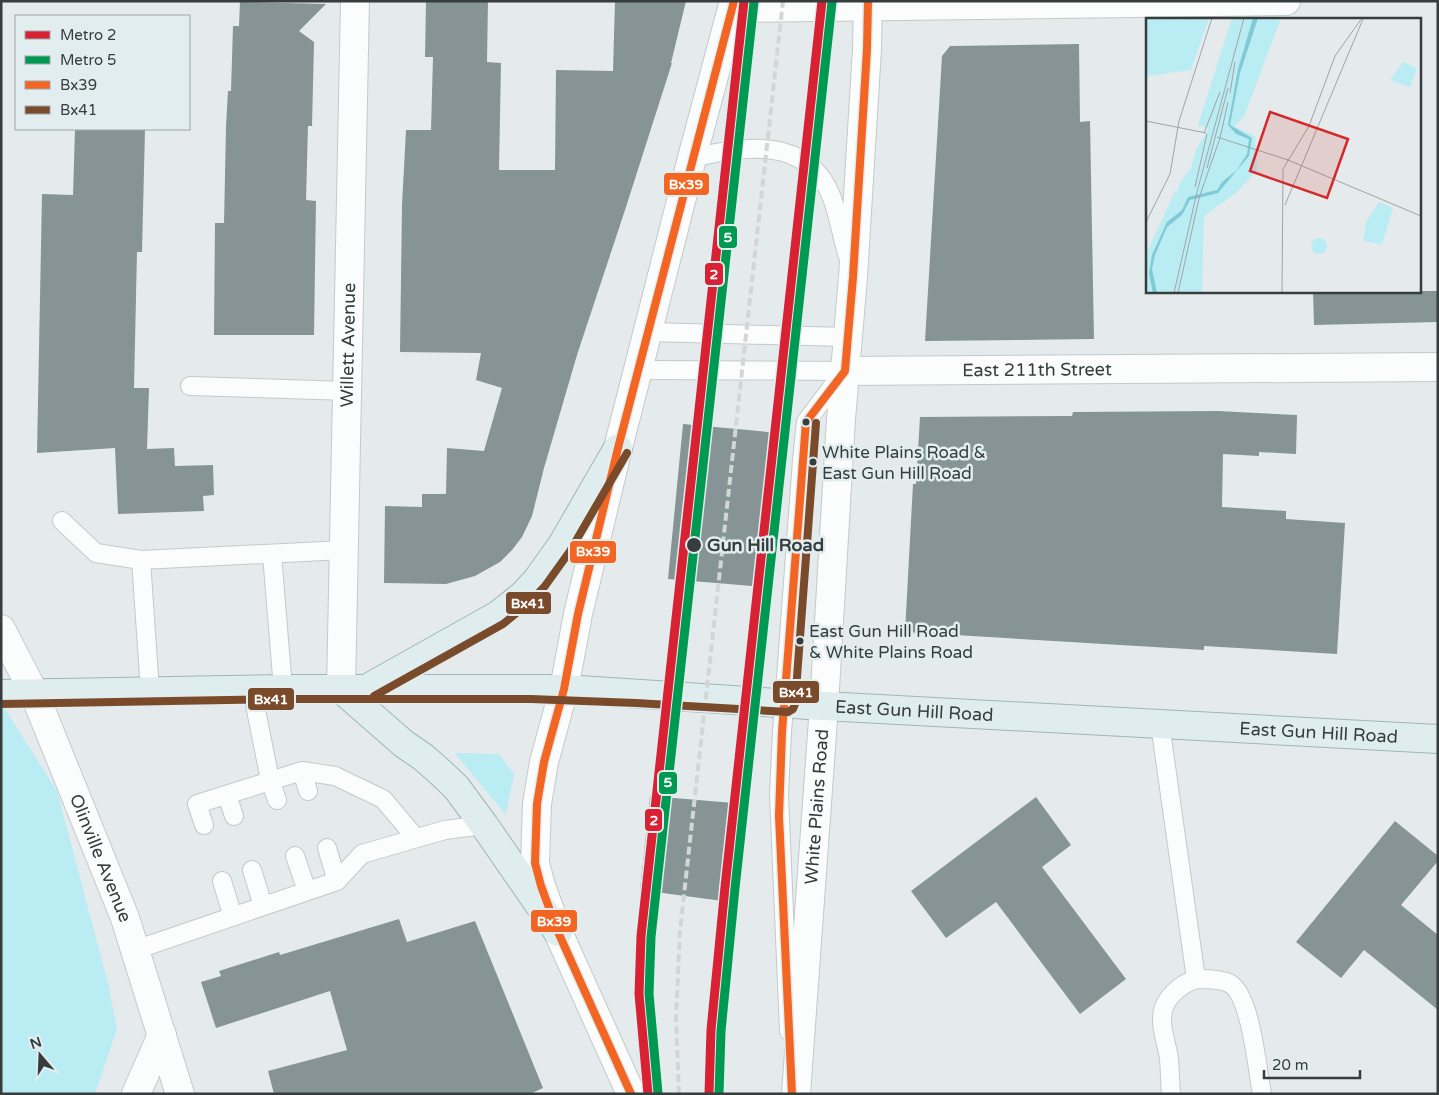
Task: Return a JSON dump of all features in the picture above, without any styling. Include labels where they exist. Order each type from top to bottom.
[{"type":"main road","points":[[558,932],[456,787],[423,757],[404,744],[353,689],[498,615],[522,596],[537,580],[562,545],[618,448]]},
{"type":"main road","name":"East Gun Hill Road","points":[[1,694],[283,689],[564,690],[1438,739]]},
{"type":"street","name":"Willett Avenue","points":[[353,689],[344,550],[355,1]]},
{"type":"street","points":[[631,1094],[548,907],[535,863],[536,827],[544,762],[564,690],[578,614],[692,158],[734,5],[1286,1]]},
{"type":"street","name":"White Plains Road","points":[[794,1094],[824,706],[844,371],[853,277],[868,4]]},
{"type":"street","name":"East 211th Street","points":[[844,371],[1438,367]]},
{"type":"street","name":"Olinville Avenue","points":[[1,629],[34,693],[125,918],[180,1094]]},
{"type":"street","points":[[136,1094],[162,1035]]},
{"type":"lane","name":"White Plains Road","points":[[692,158],[736,149],[760,148],[787,153],[798,157],[809,165],[819,175],[832,198],[853,277]]},
{"type":"lane","points":[[648,332],[848,337]]},
{"type":"lane","name":"East 211th Street","points":[[638,370],[844,371]]},
{"type":"lane","name":"White Plains Road","points":[[794,1094],[779,816],[785,703],[806,422],[844,371]]},
{"type":"lane","points":[[190,386],[348,391]]},
{"type":"lane","points":[[62,521],[96,553],[141,560],[344,550]]},
{"type":"lane","points":[[272,554],[283,689]]},
{"type":"lane","points":[[141,560],[150,692]]},
{"type":"lane","points":[[252,690],[270,780],[277,800]]},
{"type":"lane","points":[[1160,724],[1196,979]]},
{"type":"lane","points":[[204,825],[197,804],[302,771],[335,776],[383,799],[416,838]]},
{"type":"lane","points":[[302,771],[308,791]]},
{"type":"lane","points":[[227,795],[234,816]]},
{"type":"lane","points":[[135,950],[337,881],[362,854],[445,830],[484,825]]},
{"type":"lane","points":[[326,848],[337,881]]},
{"type":"lane","points":[[295,856],[306,891]]},
{"type":"lane","points":[[252,870],[264,906]]},
{"type":"lane","points":[[222,881],[233,917]]},
{"type":"lane","points":[[1171,1094],[1169,1060],[1162,1026],[1164,1007],[1172,995],[1182,986],[1196,979],[1214,979],[1230,983],[1240,994],[1248,1014],[1262,1094]]},
{"type":"shaded area","points":[[1,703],[57,791],[108,983],[117,1029],[95,1094],[1,1094]]},
{"type":"shaded area","points":[[455,753],[499,754],[514,774],[506,815]]},
{"type":"building","points":[[426,1],[488,1],[487,62],[501,63],[499,170],[555,170],[556,70],[613,71],[615,1],[686,1],[672,63],[577,355],[532,516],[522,537],[500,562],[475,576],[446,584],[384,583],[385,506],[422,507],[422,494],[446,494],[447,448],[484,451],[502,388],[476,380],[481,353],[400,352],[402,205],[406,130],[431,130],[433,57],[425,57]]},
{"type":"building","points":[[240,2],[326,4],[299,31],[314,42],[312,126],[308,126],[306,200],[316,201],[314,335],[214,335],[215,223],[224,223],[228,91],[231,91],[233,26],[239,26]]},
{"type":"building","points":[[1079,44],[1080,122],[1090,121],[1094,339],[925,341],[942,56],[950,46]]},
{"type":"building","points":[[75,130],[145,130],[142,252],[137,252],[134,388],[149,388],[147,449],[174,448],[175,466],[213,465],[214,495],[203,496],[204,511],[118,514],[115,448],[37,453],[42,194],[73,195]]},
{"type":"building","points":[[1438,291],[1438,322],[1314,325],[1313,292]]},
{"type":"building","points":[[1218,411],[1297,415],[1296,454],[1259,452],[1259,456],[1223,454],[1222,507],[1286,511],[1286,519],[1345,523],[1337,654],[1204,646],[1204,650],[905,632],[913,484],[916,484],[920,417],[1072,416],[1073,412]]},
{"type":"building","points":[[683,424],[779,433],[764,587],[668,579]]},
{"type":"building","points":[[650,796],[746,804],[738,903],[640,890]]},
{"type":"building","points":[[1036,797],[1071,845],[1042,867],[1126,979],[1080,1014],[996,902],[946,938],[911,891]]},
{"type":"building","points":[[1395,821],[1438,856],[1438,861],[1401,905],[1438,935],[1438,1010],[1364,950],[1341,978],[1296,942]]},
{"type":"building","points":[[399,919],[407,942],[475,921],[543,1088],[530,1094],[274,1094],[268,1071],[347,1050],[330,991],[216,1028],[201,982],[221,976],[219,971],[279,952],[280,955]]},
{"type":"railway","points":[[679,1094],[676,1019],[680,931],[783,1]]},
{"type":"metro line","name":"2","points":[[648,1094],[639,994],[641,936],[744,1]]},
{"type":"metro line","name":"2","points":[[709,1094],[711,1030],[725,887],[822,1]]},
{"type":"metro line","name":"5","points":[[658,1093],[649,994],[651,937],[754,2]]},
{"type":"metro line","name":"5","points":[[719,1094],[721,1031],[735,888],[832,2]]},
{"type":"transit line","name":"Bx39","points":[[631,1094],[558,932],[541,886],[535,863],[537,804],[544,762],[564,689],[578,614],[618,448],[734,1]]},
{"type":"transit line","name":"Bx39","points":[[792,1094],[779,816],[782,732],[806,422],[845,371],[853,277],[867,49],[868,1]]},
{"type":"transit line","name":"Bx41","points":[[1,704],[283,699],[531,699],[788,712],[793,709],[795,704],[816,423]]},
{"type":"transit line","name":"Bx41","points":[[374,696],[503,624],[529,603],[545,586],[570,551],[627,453]]},
{"type":"place","name":"White Plains Road & East Gun Hill Road","points":[[813,462]]},
{"type":"place","name":"Gun Hill Road","points":[[694,545]]},
{"type":"place","name":"East Gun Hill Road & White Plains Road","points":[[800,641]]}]
